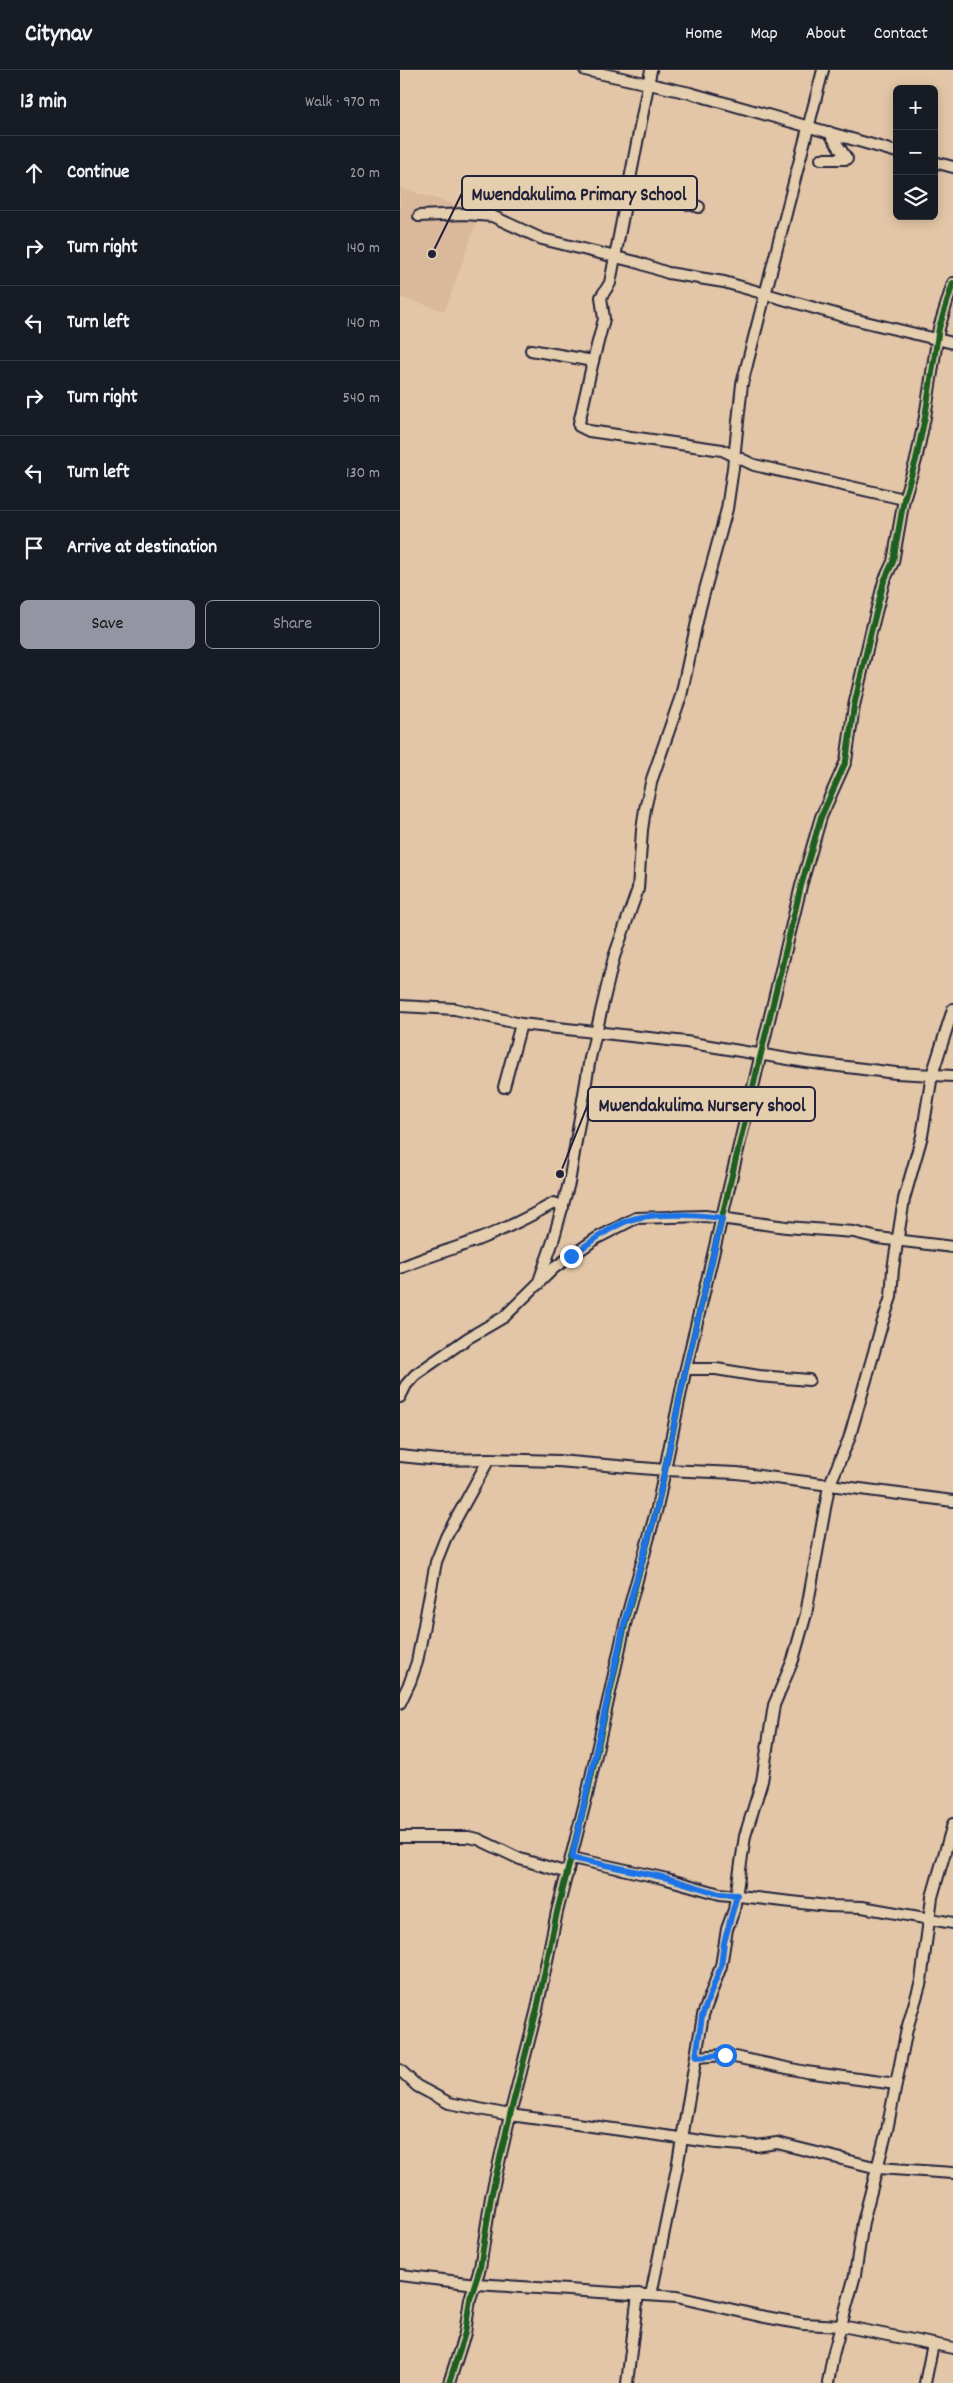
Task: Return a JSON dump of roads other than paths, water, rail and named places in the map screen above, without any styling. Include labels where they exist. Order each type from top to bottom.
[{"type":"street","points":[[585,70],[649,84],[893,151]]},
{"type":"street","points":[[651,70],[610,283],[601,297],[604,319],[578,423],[582,428],[598,434],[722,450],[754,465],[788,474],[816,477],[904,498]]},
{"type":"street","points":[[538,1284],[562,1207],[575,1150],[590,1058],[614,957],[638,889],[642,830],[652,779],[681,696],[700,608],[727,508],[742,384],[823,70]]},
{"type":"street","points":[[821,159],[847,159],[829,132]]},
{"type":"street","points":[[938,163],[953,167]]},
{"type":"street","points":[[627,187],[699,207]]},
{"type":"street","points":[[419,216],[465,214],[492,216],[542,239],[668,273],[724,282],[765,295],[953,343]]},
{"type":"street","points":[[449,2383],[461,2348],[470,2299],[476,2284],[510,2115],[537,2009],[557,1912],[572,1858],[626,1616],[666,1470],[686,1369],[762,1054],[800,886],[814,838],[846,761],[854,706],[870,632],[884,581],[893,562],[904,498],[925,417],[937,339],[953,283]]},
{"type":"street","points":[[531,350],[593,361]]},
{"type":"street","points":[[400,1006],[455,1009],[521,1024],[597,1032],[762,1054],[806,1062],[896,1073],[953,1076]]},
{"type":"street","points":[[652,2295],[683,2138],[702,2016],[721,1966],[724,1943],[737,1895],[746,1836],[762,1781],[774,1705],[793,1660],[806,1614],[829,1486],[849,1439],[891,1296],[904,1199],[922,1136],[932,1074],[953,1009]]},
{"type":"street","points":[[504,1087],[521,1024]]},
{"type":"street","points":[[400,1268],[448,1248],[480,1239],[554,1204],[562,1207]]},
{"type":"street","points":[[400,1397],[406,1386],[416,1375],[468,1338],[504,1317],[554,1268],[591,1243],[636,1218],[688,1216],[722,1218],[786,1227],[870,1234],[878,1238],[953,1247]]},
{"type":"street","points":[[686,1369],[716,1369],[759,1376],[809,1380]]},
{"type":"street","points":[[400,1456],[440,1460],[558,1461],[666,1470],[737,1473],[829,1486],[875,1489],[953,1501]]},
{"type":"street","points":[[400,1702],[417,1662],[436,1562],[446,1537],[490,1459]]},
{"type":"street","points":[[828,2383],[833,2354],[855,2275],[865,2215],[878,2168],[907,2029],[921,1981],[932,1897],[953,1824]]},
{"type":"street","points":[[400,1837],[468,1836],[520,1859],[568,1874]]},
{"type":"street","points":[[572,1858],[667,1878],[720,1894],[862,1908],[953,1923]]},
{"type":"street","points":[[696,2057],[725,2055],[797,2071],[896,2084]]},
{"type":"street","points":[[400,2070],[417,2086],[449,2103],[510,2115],[756,2146],[777,2143],[878,2168],[953,2173]]},
{"type":"street","points":[[400,2275],[476,2284],[677,2297],[716,2308],[803,2324],[842,2326],[953,2348]]},
{"type":"street","points":[[626,2383],[638,2294]]},
{"type":"street","points":[[925,2383],[933,2344]]},
{"type":"place","name":"Mwendakulima Primary School","points":[[432,254]]},
{"type":"place","name":"Mwendakulima Nursery shool","points":[[560,1174]]}]
